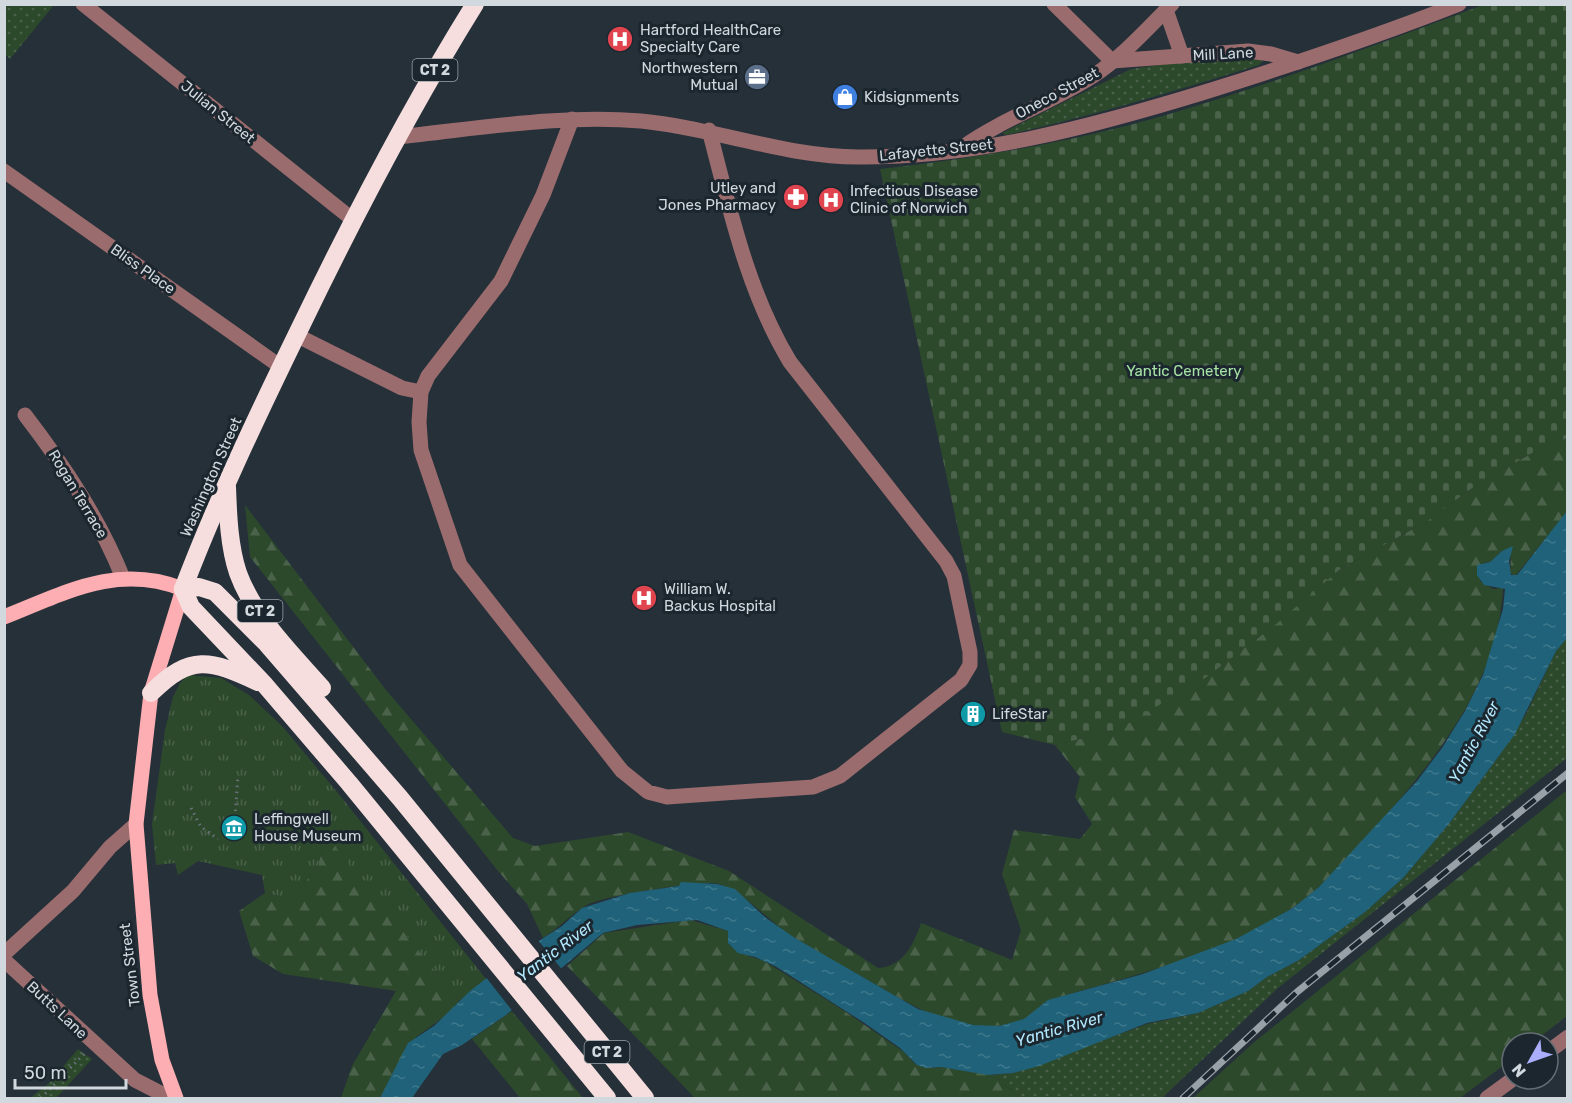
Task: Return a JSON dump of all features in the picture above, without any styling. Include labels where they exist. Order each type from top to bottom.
[{"type":"highway","name":"Washington Street","points":[[183,589],[227,481],[352,219],[396,136],[475,4]]},
{"type":"highway","name":"CT 2","points":[[227,481],[230,534],[241,581],[276,634],[325,692],[337,723],[645,1098]]},
{"type":"highway","points":[[183,589],[204,587],[221,597],[337,723]]},
{"type":"highway","name":"CT 2","points":[[183,589],[191,607],[265,685],[607,1098]]},
{"type":"highway","points":[[151,693],[179,671],[198,663],[223,667],[265,685]]},
{"type":"main road","points":[[4,617],[85,586],[123,578],[152,579],[183,589]]},
{"type":"main road","name":"Washington Street","points":[[136,824],[151,693],[183,589]]},
{"type":"main road","name":"Town Street","points":[[136,824],[150,995],[162,1060],[176,1098]]},
{"type":"street","points":[[1054,4],[1112,62]]},
{"type":"street","name":"Lafayette Street","points":[[396,136],[572,119],[641,121],[709,130],[799,151],[845,157],[887,156],[962,148],[1022,140],[1092,124],[1298,62],[1459,4]]},
{"type":"street","name":"Julian Street","points":[[85,5],[352,219]]},
{"type":"street","name":"Oneco Street","points":[[962,148],[991,128],[1082,82],[1112,62],[1169,7]]},
{"type":"street","name":"Mill Lane","points":[[1169,7],[1182,56]]},
{"type":"street","name":"Mill Lane","points":[[1112,62],[1255,52],[1298,62]]},
{"type":"street","points":[[572,119],[543,195],[501,281],[439,359],[421,392],[418,422],[421,450],[460,565],[622,771],[648,792],[667,797],[813,787],[826,783],[840,776],[961,680],[970,665],[970,652],[954,576],[937,548],[790,362],[775,337],[751,281],[709,130]]},
{"type":"street","name":"Bliss Place","points":[[4,171],[281,366]]},
{"type":"street","points":[[297,334],[402,388],[421,392]]},
{"type":"street","name":"Rogan Terrace","points":[[25,416],[72,481],[100,527],[123,578]]},
{"type":"street","points":[[4,954],[73,891],[111,846],[136,824]]},
{"type":"street","name":"Butts Lane","points":[[4,960],[94,1045],[135,1080],[170,1098]]},
{"type":"street","points":[[1487,1098],[1500,1088]]},
{"type":"path","points":[[236,817],[238,775]]},
{"type":"path","points":[[190,808],[201,827],[218,839]]},
{"type":"path","points":[[41,1098],[94,1045]]},
{"type":"green space","points":[[4,5],[54,5],[10,59],[5,54]]},
{"type":"green space","name":"Yantic Cemetery","points":[[1483,5],[1567,5],[1567,438],[1532,453],[1475,486],[1427,521],[1339,570],[1275,625],[1205,678],[1117,730],[1055,745],[1002,732],[880,169],[1024,148],[1131,125],[1286,77]]},
{"type":"green space","points":[[1258,58],[1263,61],[1259,65],[1165,94],[1038,128],[1006,135],[1002,133],[1131,69],[1165,64]]},
{"type":"green space","points":[[1567,438],[1567,512],[1515,576],[1510,573],[1511,557],[1502,551],[1490,562],[1483,563],[1480,581],[1493,589],[1503,588],[1499,623],[1476,688],[1460,718],[1420,774],[1336,870],[1304,900],[1240,937],[1184,960],[1059,998],[1020,1021],[989,1026],[961,1024],[912,1005],[803,944],[737,893],[719,884],[674,887],[597,901],[581,909],[543,938],[527,904],[498,871],[250,557],[245,505],[386,690],[513,838],[535,846],[628,832],[729,871],[878,968],[887,967],[901,959],[915,939],[921,923],[1012,960],[1021,930],[1002,874],[1014,830],[1080,839],[1092,824],[1075,797],[1080,777],[1055,745],[1117,730],[1258,638],[1339,570],[1427,521],[1475,486],[1532,453]]},
{"type":"green space","points":[[1567,638],[1567,758],[1278,988],[1162,1098],[1020,1098],[993,1075],[1013,1073],[1147,1024],[1198,1013],[1248,991],[1267,977],[1299,960],[1365,912],[1403,878],[1448,825],[1498,757],[1526,714],[1556,651]]},
{"type":"green space","points":[[188,675],[221,678],[249,695],[282,726],[486,979],[459,1001],[325,835],[318,867],[291,899],[265,893],[262,875],[198,861],[178,875],[175,863],[156,865],[152,824],[165,730],[173,697],[180,683]]},
{"type":"green space","points":[[1567,790],[1567,1016],[1548,1031],[1500,1031],[1500,1068],[1460,1098],[1193,1098],[1252,1044]]},
{"type":"green space","points":[[220,805],[251,808],[251,817],[264,820],[263,843],[248,842],[249,818],[219,816]]},
{"type":"green space","points":[[325,834],[459,1001],[448,1014],[416,1037],[382,1098],[341,1098],[352,1066],[396,991],[283,974],[253,956],[239,911],[265,893],[291,899],[318,867]]},
{"type":"green space","points":[[690,920],[728,931],[730,946],[743,954],[764,961],[843,1010],[904,1052],[915,1064],[929,1068],[943,1067],[993,1075],[1020,1098],[695,1098],[567,966],[604,933]]},
{"type":"green space","points":[[512,1011],[583,1098],[520,1098],[472,1039]]},
{"type":"green space","points":[[78,1049],[92,1059],[59,1095],[55,1098],[30,1098],[48,1084]]},
{"type":"water","name":"Yantic River","points":[[1567,511],[1567,638],[1556,651],[1515,734],[1448,825],[1403,878],[1365,912],[1299,960],[1267,977],[1248,991],[1198,1013],[1147,1023],[1039,1066],[1013,1073],[988,1075],[917,1065],[900,1048],[863,1022],[775,966],[755,957],[738,953],[728,943],[728,931],[697,920],[637,925],[603,933],[506,1015],[462,1045],[443,1054],[412,1098],[380,1098],[408,1043],[434,1026],[470,991],[514,957],[562,926],[582,908],[630,893],[679,886],[681,882],[717,884],[735,889],[766,918],[795,938],[918,1009],[973,1025],[999,1026],[1024,1019],[1048,1000],[1143,974],[1236,939],[1293,908],[1319,887],[1417,781],[1442,748],[1465,711],[1483,675],[1503,609],[1505,589],[1484,585],[1477,575],[1477,565],[1490,562],[1502,551],[1513,546],[1509,561],[1511,575],[1517,575]]},
{"type":"pier","points":[[537,939],[564,972],[514,1013],[485,976]]},
{"type":"railway","points":[[1183,1098],[1297,992],[1568,773]]},
{"type":"place","name":"Hartford HealthCare Specialty Care","points":[[620,39]]},
{"type":"place","name":"Northwestern Mutual","points":[[757,77]]},
{"type":"place","name":"Kidsignments","points":[[845,97]]},
{"type":"place","name":"Utley and Jones Pharmacy","points":[[796,197]]},
{"type":"place","name":"Infectious Disease Clinic of Norwich","points":[[831,200]]},
{"type":"place","name":"William W. Backus Hospital","points":[[644,598]]},
{"type":"place","name":"LifeStar","points":[[973,714]]},
{"type":"place","name":"Leffingwell House Museum","points":[[234,828]]}]
